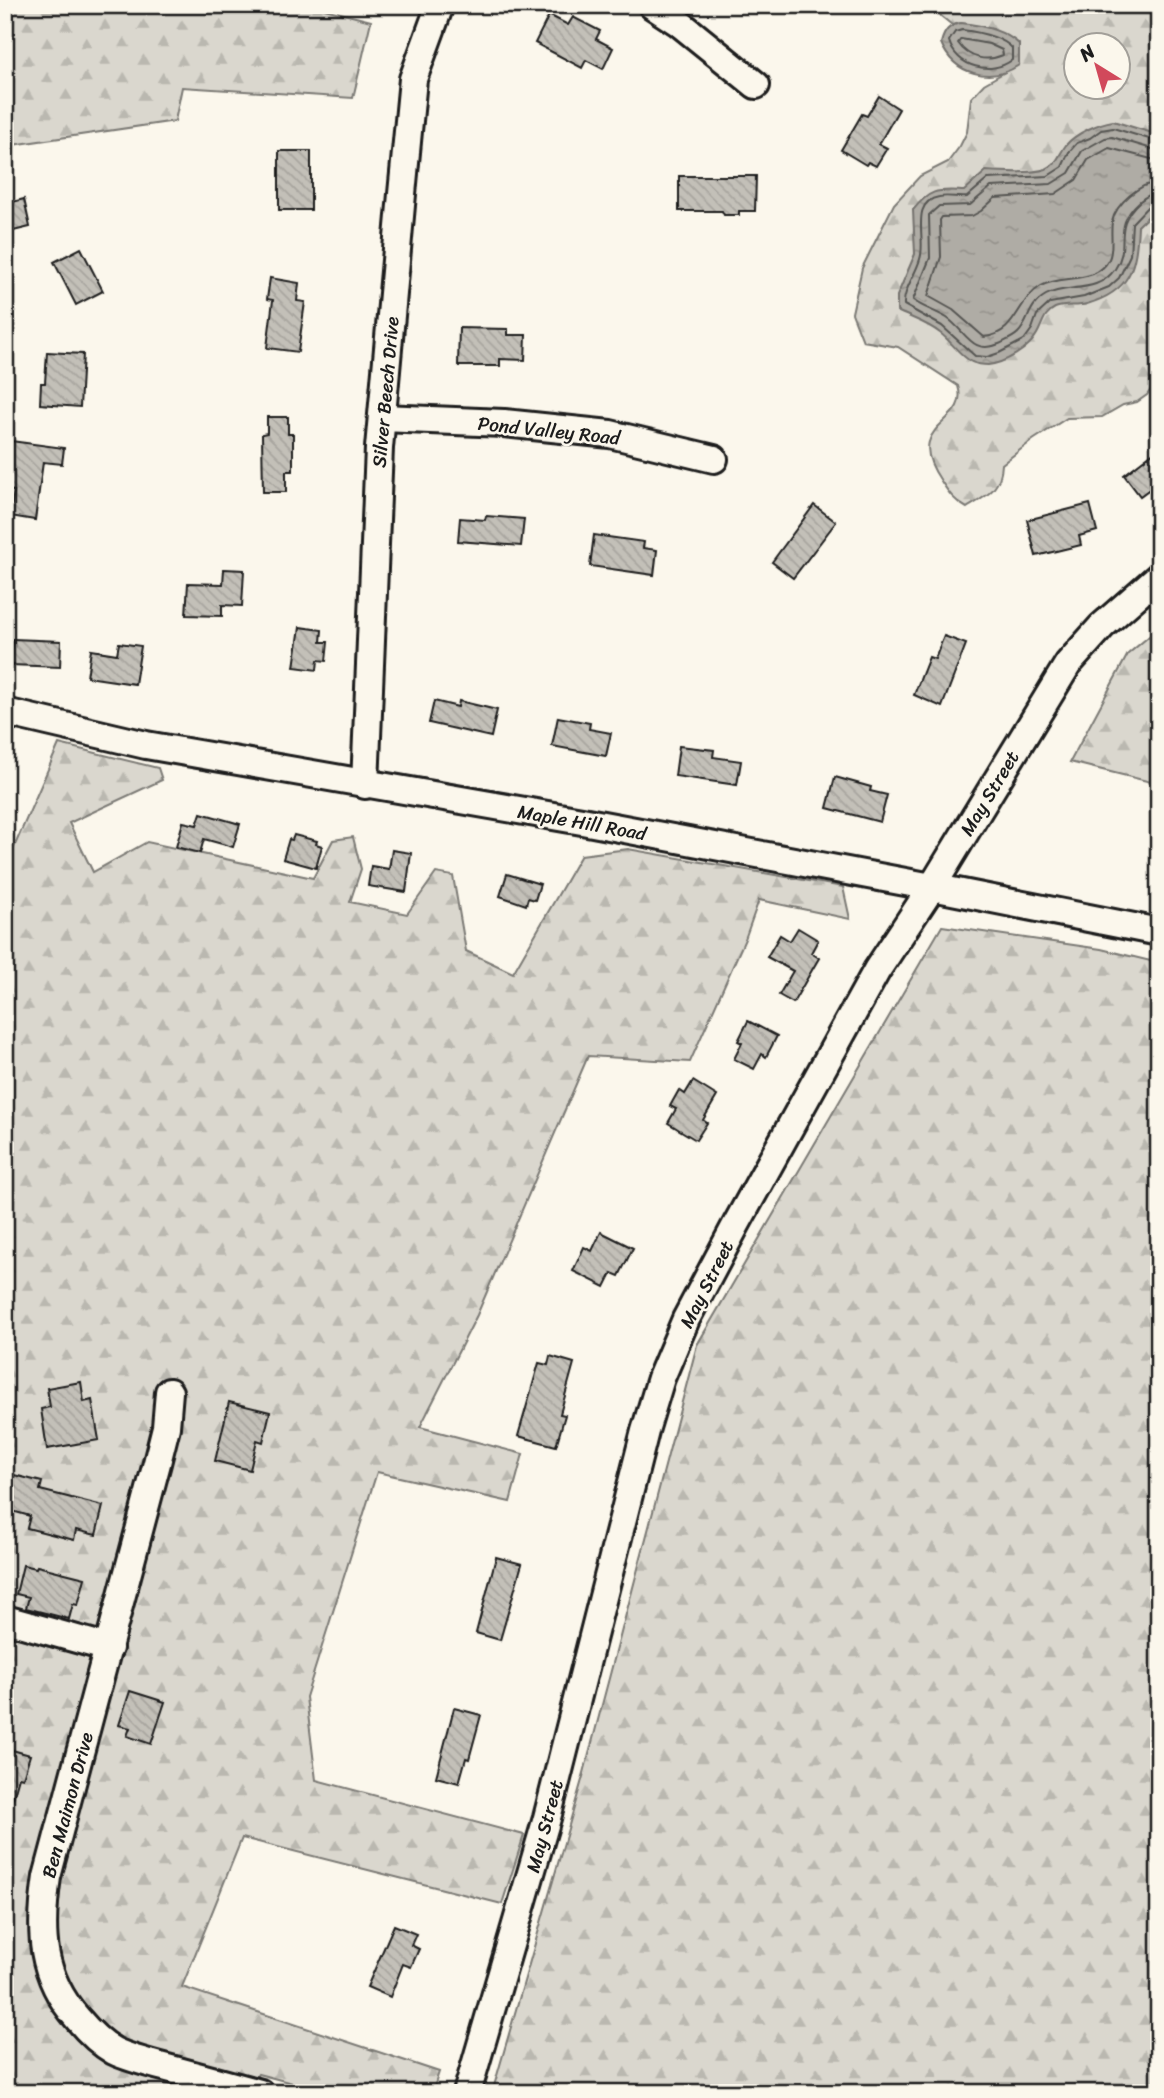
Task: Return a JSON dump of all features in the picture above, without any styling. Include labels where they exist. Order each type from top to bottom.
[{"type":"street","name":"Silver Beech Drive","points":[[365,785],[382,418],[413,79],[440,5]]},
{"type":"street","points":[[652,5],[678,22],[756,85]]},
{"type":"street","name":"Pond Valley Road","points":[[382,418],[504,423],[610,434],[714,459]]},
{"type":"street","name":"May Street","points":[[467,2093],[547,1818],[645,1431],[661,1378],[693,1307],[877,970],[932,887],[1068,664],[1102,626],[1159,576]]},
{"type":"street","name":"Maple Hill Road","points":[[5,712],[146,745],[582,821],[1159,932]]},
{"type":"street","name":"Ben Maimon Drive","points":[[169,1392],[166,1427],[47,1877],[42,1911],[47,1965],[57,1992],[74,2015],[90,2033],[114,2050],[260,2093]]},
{"type":"street","points":[[5,1619],[109,1648]]},
{"type":"green space","points":[[5,5],[309,5],[371,21],[353,98],[182,87],[175,121],[5,146]]},
{"type":"green space","points":[[936,5],[1158,5],[1152,49],[1159,51],[1159,378],[1147,395],[1137,402],[1123,405],[1102,417],[1067,418],[1033,440],[1002,464],[996,485],[967,508],[955,500],[941,481],[930,461],[928,446],[932,435],[955,409],[959,399],[958,386],[898,347],[863,341],[852,313],[862,268],[894,204],[920,176],[948,162],[960,146],[967,132],[971,98],[984,84],[1019,64],[993,29],[961,23],[952,25],[941,16]]},
{"type":"green space","points":[[1159,628],[1159,784],[1070,762],[1128,654]]},
{"type":"green space","points":[[59,744],[158,768],[162,780],[69,823],[93,872],[147,842],[313,878],[333,840],[353,837],[361,869],[350,902],[407,914],[436,873],[453,876],[466,951],[513,973],[581,855],[628,849],[843,887],[850,919],[759,900],[745,939],[690,1062],[588,1056],[477,1315],[420,1427],[523,1454],[510,1502],[377,1472],[306,1697],[316,1780],[524,1835],[502,1904],[242,1838],[182,1987],[439,2072],[432,2093],[330,2093],[258,2074],[247,2093],[5,2093],[5,868]]},
{"type":"green space","points":[[942,926],[1101,949],[1159,963],[1159,2093],[492,2093],[584,1773],[697,1345]]},
{"type":"water","points":[[961,23],[992,29],[1013,39],[1019,44],[1019,65],[1008,71],[985,75],[964,69],[955,63],[941,43],[948,29]]},
{"type":"water","points":[[1113,121],[1159,135],[1159,206],[1138,226],[1133,266],[1122,285],[1102,299],[1051,310],[1028,345],[1009,358],[988,365],[972,362],[935,329],[897,311],[897,296],[915,254],[913,210],[925,198],[941,191],[964,191],[986,171],[1025,172],[1046,169],[1076,136],[1095,126]]},
{"type":"building","points":[[549,15],[568,25],[573,17],[600,31],[596,39],[613,48],[603,69],[586,60],[582,68],[535,43]]},
{"type":"building","points":[[879,96],[899,109],[879,144],[887,148],[876,166],[868,162],[866,165],[841,150],[862,114],[867,116]]},
{"type":"building","points":[[279,151],[311,151],[311,210],[279,210]]},
{"type":"building","points":[[679,176],[756,176],[755,211],[724,215],[722,211],[679,211]]},
{"type":"building","points":[[24,199],[30,227],[5,233],[5,204]]},
{"type":"building","points":[[81,248],[103,291],[76,305],[54,262]]},
{"type":"building","points":[[270,278],[299,283],[297,301],[305,302],[298,352],[267,348],[273,300],[267,299]]},
{"type":"building","points":[[459,328],[508,329],[508,335],[526,335],[525,360],[500,359],[500,366],[458,366]]},
{"type":"building","points":[[47,352],[83,354],[80,407],[40,404],[41,383],[45,383]]},
{"type":"building","points":[[267,417],[288,417],[288,434],[293,434],[293,471],[286,471],[286,492],[263,492],[262,434],[267,433]]},
{"type":"building","points":[[11,441],[64,448],[62,464],[43,462],[35,520],[10,516],[14,491],[5,490],[5,481]]},
{"type":"building","points":[[1159,448],[1159,482],[1140,496],[1124,475]]},
{"type":"building","points":[[1090,504],[1097,531],[1079,536],[1081,545],[1036,556],[1027,520]]},
{"type":"building","points":[[814,505],[836,522],[793,578],[772,562]]},
{"type":"building","points":[[486,516],[524,519],[521,546],[458,541],[460,518],[485,520]]},
{"type":"building","points":[[594,535],[644,542],[643,548],[657,550],[654,575],[590,566]]},
{"type":"building","points":[[224,569],[244,570],[242,606],[222,605],[222,616],[186,615],[188,583],[223,584]]},
{"type":"building","points":[[300,627],[322,630],[321,642],[328,642],[326,661],[318,660],[317,670],[294,667]]},
{"type":"building","points":[[944,636],[966,644],[942,707],[914,695],[929,657],[935,659]]},
{"type":"building","points":[[13,639],[61,641],[60,667],[11,665]]},
{"type":"building","points":[[119,643],[141,646],[135,684],[87,677],[91,650],[117,654]]},
{"type":"building","points":[[434,701],[458,707],[459,701],[497,710],[491,737],[429,723]]},
{"type":"building","points":[[558,717],[590,723],[589,729],[611,733],[606,756],[552,746]]},
{"type":"building","points":[[679,746],[714,750],[713,757],[741,761],[737,785],[675,776]]},
{"type":"building","points":[[835,777],[871,787],[870,791],[887,795],[880,822],[827,808]]},
{"type":"building","points":[[201,813],[240,824],[233,847],[204,839],[200,853],[176,847],[183,822],[197,825]]},
{"type":"building","points":[[294,835],[317,841],[316,844],[322,846],[316,868],[283,859],[289,839],[292,840]]},
{"type":"building","points":[[392,850],[411,853],[406,892],[368,886],[371,866],[389,869]]},
{"type":"building","points":[[507,874],[540,884],[535,900],[528,898],[526,905],[500,896]]},
{"type":"building","points":[[798,928],[818,940],[811,953],[819,958],[793,1003],[779,995],[793,971],[767,957],[780,935],[790,941]]},
{"type":"building","points":[[748,1021],[777,1036],[766,1057],[762,1054],[754,1069],[734,1059],[742,1043],[738,1041]]},
{"type":"building","points":[[693,1081],[717,1096],[703,1120],[707,1123],[696,1140],[668,1123],[676,1109],[670,1106],[679,1090],[685,1094]]},
{"type":"building","points":[[601,1232],[633,1248],[619,1276],[612,1273],[605,1287],[573,1271],[584,1247],[592,1251]]},
{"type":"building","points":[[550,1356],[574,1363],[560,1414],[565,1415],[556,1446],[518,1436],[539,1363],[548,1365]]},
{"type":"building","points":[[81,1382],[84,1402],[92,1400],[99,1440],[47,1449],[41,1409],[50,1407],[47,1388]]},
{"type":"building","points":[[229,1402],[270,1412],[263,1442],[257,1440],[250,1470],[215,1461]]},
{"type":"building","points":[[14,1475],[42,1482],[40,1490],[103,1506],[96,1535],[76,1530],[74,1540],[27,1528],[30,1516],[5,1509]]},
{"type":"building","points":[[496,1557],[522,1564],[500,1640],[476,1633]]},
{"type":"building","points":[[23,1565],[85,1578],[78,1605],[73,1604],[69,1619],[26,1608],[29,1597],[16,1594]]},
{"type":"building","points":[[130,1691],[165,1702],[151,1744],[127,1736],[130,1728],[119,1725]]},
{"type":"building","points":[[454,1708],[481,1715],[469,1759],[466,1758],[459,1783],[436,1777]]},
{"type":"building","points":[[5,1748],[30,1755],[23,1778],[19,1777],[10,1809],[5,1808]]},
{"type":"building","points":[[394,1925],[416,1934],[411,1945],[419,1949],[411,1967],[403,1964],[390,1997],[367,1987]]}]
